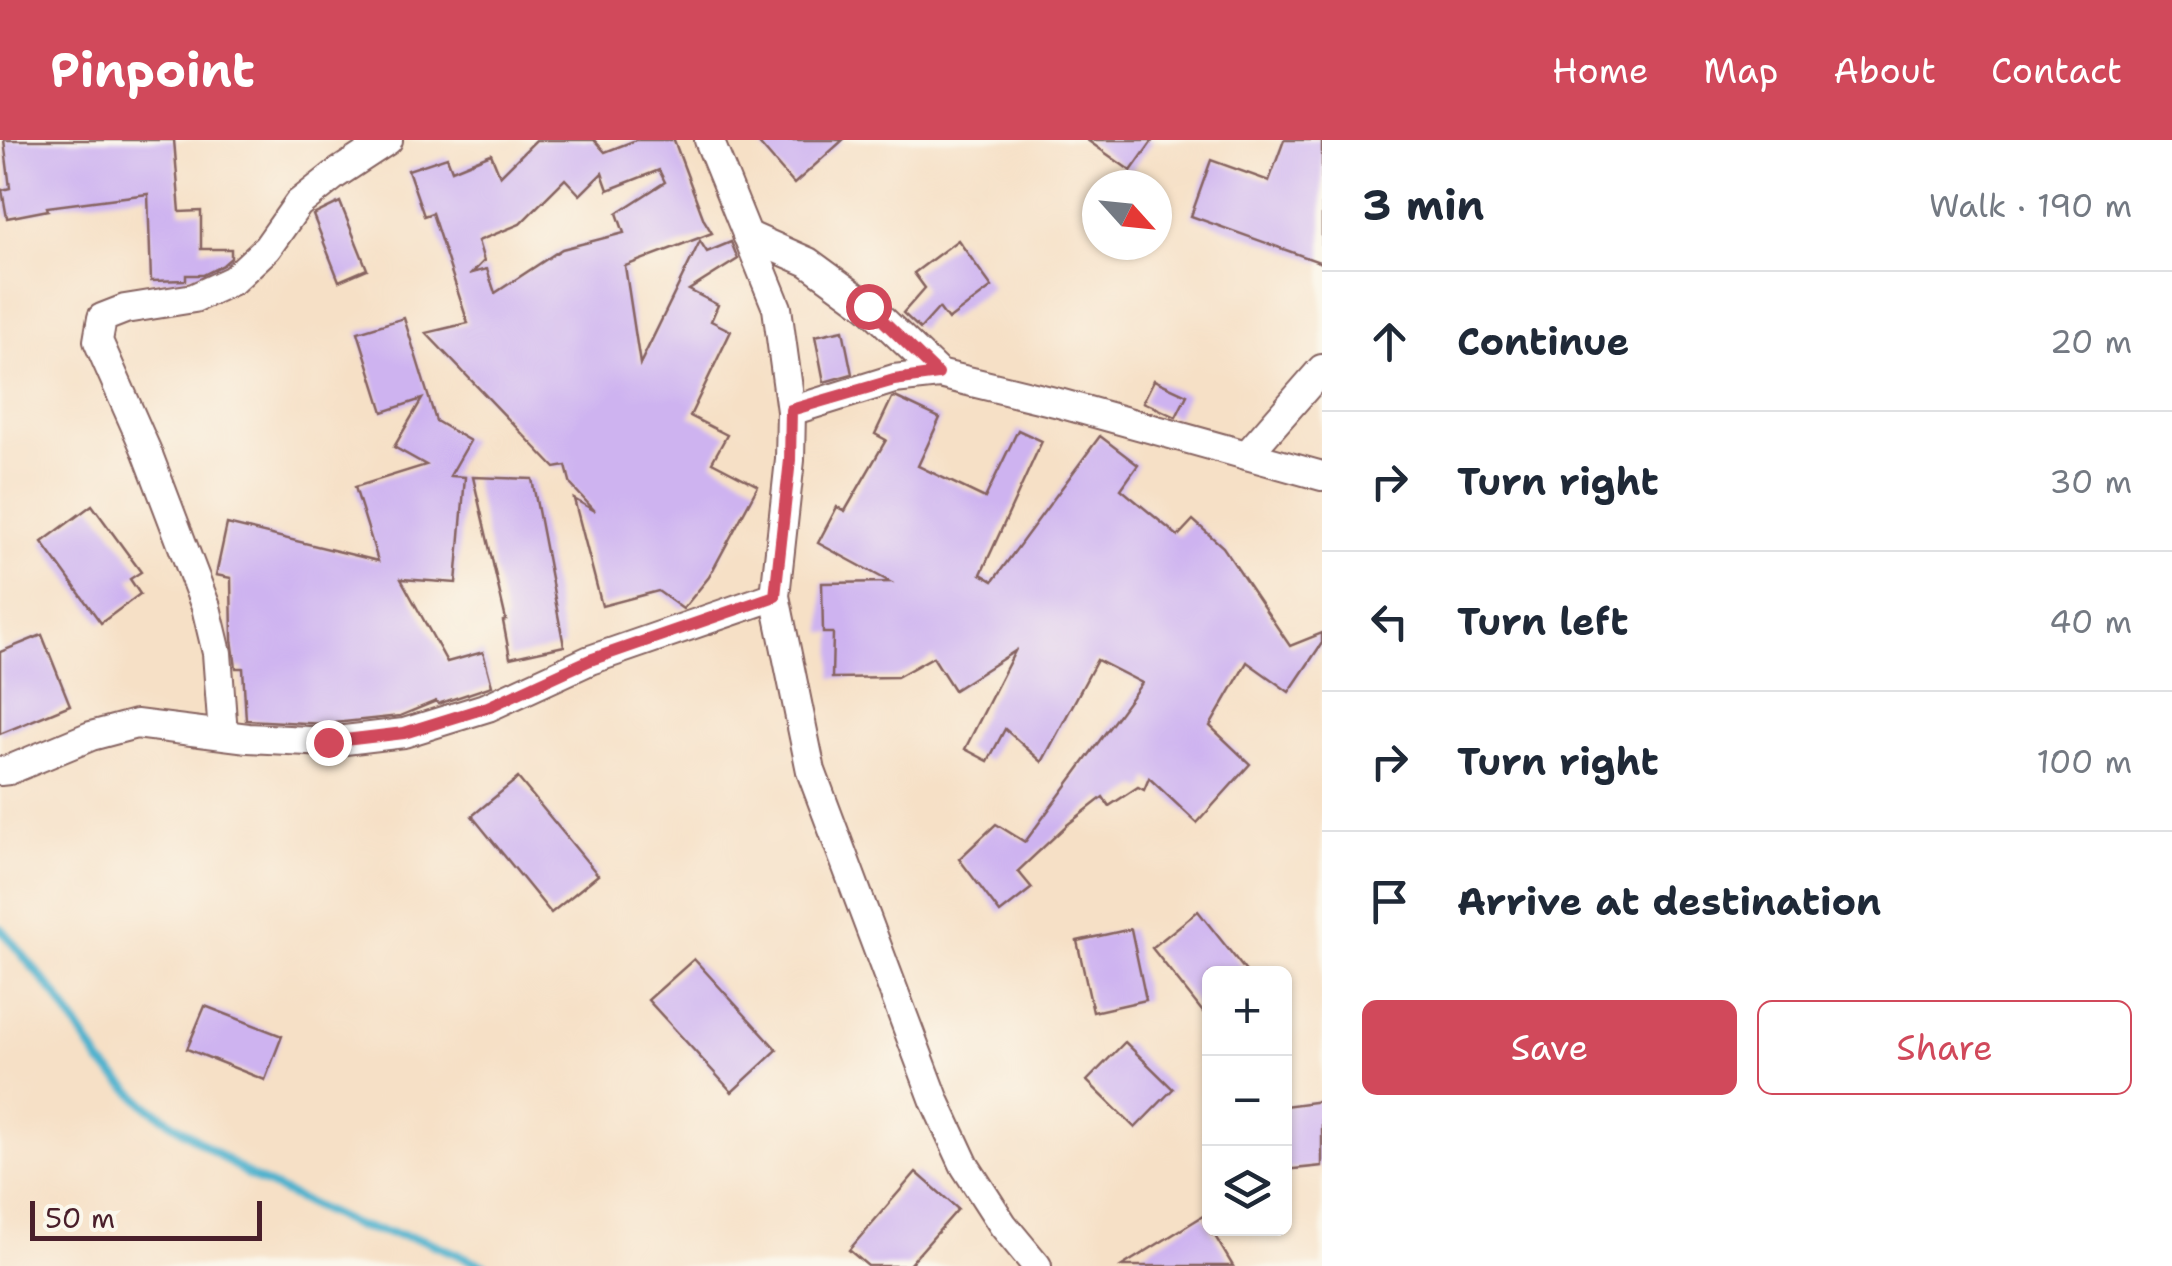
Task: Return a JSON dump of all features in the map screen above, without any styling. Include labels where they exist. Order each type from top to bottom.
[{"type":"street","points":[[222,734],[217,653],[206,606],[147,452],[98,341],[102,318],[126,309],[194,298],[233,280],[267,248],[298,204],[388,140]]},
{"type":"street","points":[[709,140],[777,308],[791,410],[790,460],[775,596],[811,771],[935,1101],[965,1166],[1002,1226],[1037,1266]]},
{"type":"street","points":[[748,235],[808,262],[868,306],[938,374]]},
{"type":"street","points":[[1247,456],[1322,369]]},
{"type":"street","points":[[791,410],[894,380],[938,374],[1060,403],[1322,476]]},
{"type":"street","points":[[0,770],[9,770],[91,736],[136,724],[248,738],[328,742],[404,733],[488,707],[590,660],[775,596]]},
{"type":"building","points":[[4,140],[174,140],[180,212],[201,211],[201,249],[231,249],[231,258],[203,275],[186,275],[186,280],[151,281],[148,194],[47,207],[48,210],[7,218],[2,190],[10,188]]},
{"type":"building","points":[[536,140],[594,140],[605,152],[636,140],[674,140],[712,233],[625,266],[640,364],[700,241],[707,252],[731,242],[738,259],[689,290],[718,305],[711,321],[731,331],[690,416],[727,435],[712,462],[758,486],[709,577],[683,609],[658,591],[602,606],[574,499],[595,511],[571,485],[566,466],[555,468],[426,333],[468,323],[432,213],[424,216],[408,170],[447,157],[452,170],[491,154],[500,176]],"holes":[[[659,170],[665,182],[617,213],[624,233],[562,249],[495,293],[487,269],[472,273],[484,261],[478,241],[520,224],[565,179],[580,195],[602,173],[608,190]]]},
{"type":"building","points":[[756,140],[843,140],[794,184]]},
{"type":"building","points":[[1087,140],[1153,140],[1130,170]]},
{"type":"building","points":[[1284,140],[1322,140],[1322,263],[1191,216],[1211,160],[1269,181]]},
{"type":"building","points":[[340,202],[367,269],[339,281],[313,215]]},
{"type":"building","points":[[958,240],[992,287],[948,320],[939,308],[920,329],[903,313],[925,288],[914,273]]},
{"type":"building","points":[[404,318],[436,421],[470,441],[450,476],[465,477],[456,583],[401,579],[447,662],[483,652],[492,686],[438,704],[436,701],[400,716],[325,724],[246,720],[243,668],[236,668],[232,639],[231,578],[216,575],[227,524],[378,561],[355,487],[426,465],[394,447],[422,399],[383,412],[358,332]]},
{"type":"building","points":[[843,330],[852,374],[824,382],[815,336]]},
{"type":"building","points":[[1154,380],[1187,395],[1176,417],[1143,402]]},
{"type":"building","points":[[895,397],[940,418],[918,466],[985,498],[1018,430],[1042,441],[981,574],[993,581],[1100,436],[1138,465],[1121,489],[1178,536],[1193,520],[1223,547],[1290,646],[1322,633],[1322,643],[1289,692],[1247,662],[1210,726],[1250,764],[1197,823],[1149,778],[1144,790],[1138,787],[1109,806],[1103,797],[1018,871],[1032,888],[1000,913],[959,859],[996,824],[1025,842],[1142,683],[1097,660],[1042,762],[1005,729],[988,761],[965,749],[1015,651],[954,690],[933,657],[897,677],[832,678],[833,633],[823,633],[822,583],[890,582],[818,543],[837,507],[845,511],[886,440],[875,434]]},
{"type":"building","points":[[473,477],[532,479],[564,646],[510,658],[503,621],[506,620]]},
{"type":"building","points":[[92,505],[141,572],[130,579],[140,594],[101,623],[42,542]]},
{"type":"building","points":[[42,635],[70,705],[0,734],[0,652]]},
{"type":"building","points":[[518,778],[598,875],[551,913],[472,816]]},
{"type":"building","points":[[1198,911],[1242,966],[1202,966],[1202,1011],[1152,948]]},
{"type":"building","points":[[1131,929],[1146,1000],[1093,1012],[1077,941]]},
{"type":"building","points":[[694,959],[777,1050],[732,1092],[648,1000]]},
{"type":"building","points":[[205,1006],[282,1036],[265,1080],[187,1049]]},
{"type":"building","points":[[1125,1042],[1173,1089],[1135,1128],[1087,1081]]},
{"type":"building","points":[[1322,1101],[1322,1166],[1292,1169],[1292,1105]]},
{"type":"building","points":[[916,1172],[958,1209],[908,1266],[868,1266],[849,1250]]},
{"type":"building","points":[[1202,1217],[1202,1236],[1215,1236],[1233,1266],[1122,1266]]},
{"type":"waterway","points":[[0,928],[57,996],[101,1063],[146,1105],[250,1176],[356,1226],[424,1240],[485,1266]]},
{"type":"route","points":[[328,742],[404,733],[488,707],[590,660],[775,596],[790,460],[791,410],[894,380],[938,374],[868,306]]}]
